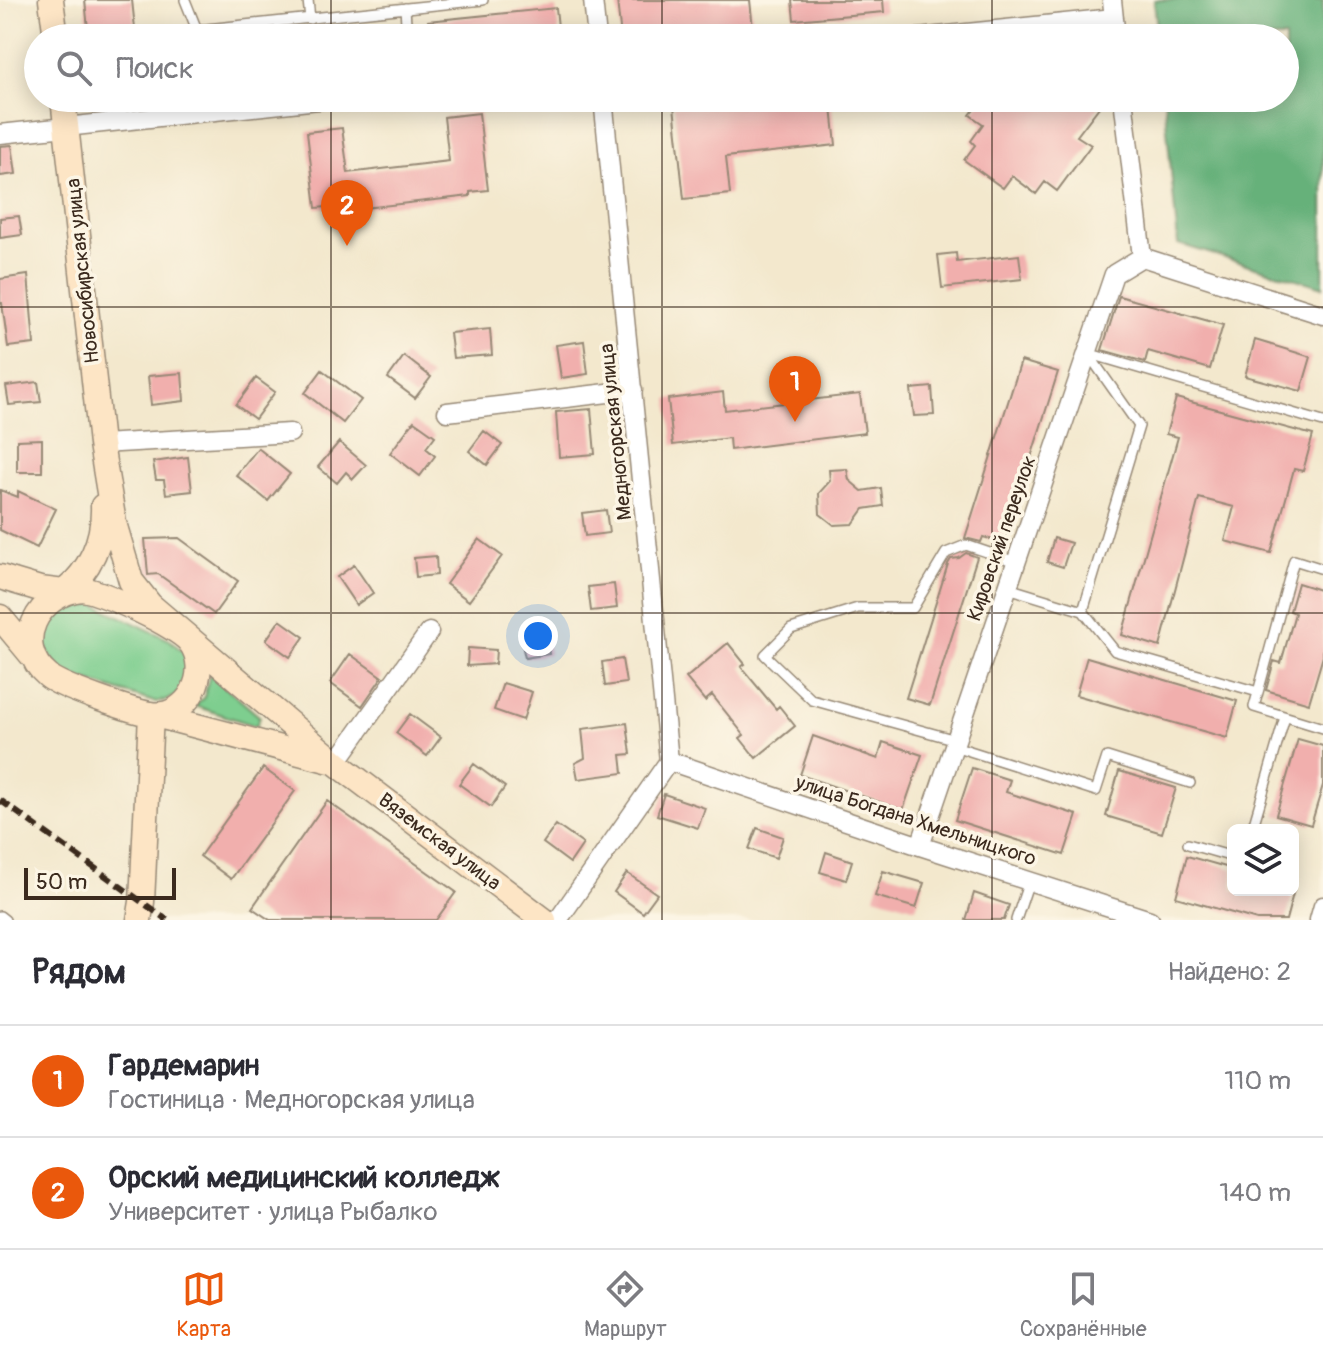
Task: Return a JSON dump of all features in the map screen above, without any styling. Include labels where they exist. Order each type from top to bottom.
[{"type":"main road","points":[[51,0],[54,24]]},
{"type":"main road","name":"Новосибирская улица","points":[[64,112],[101,444]]},
{"type":"main road","points":[[38,664],[31,645],[34,621],[48,601],[76,582],[88,566],[100,535],[104,512],[101,444]]},
{"type":"main road","points":[[101,444],[114,523],[127,570],[140,595],[184,635],[198,658],[199,677],[188,699],[176,708],[151,714]]},
{"type":"main road","points":[[0,577],[40,589],[64,592],[82,589],[99,593],[184,635]]},
{"type":"main road","points":[[0,617],[49,677],[63,686],[151,714],[336,763]]},
{"type":"main road","name":"Вяземская улица","points":[[184,635],[336,763],[544,920]]},
{"type":"main road","points":[[139,920],[151,714]]},
{"type":"street","points":[[593,0],[596,24]]},
{"type":"street","points":[[1012,24],[1113,9]]},
{"type":"street","points":[[0,134],[158,112]]},
{"type":"street","name":"Медногорская улица","points":[[604,112],[669,761]]},
{"type":"street","points":[[1125,112],[1142,257],[1323,315]]},
{"type":"street","name":"Кировский переулок","points":[[920,846],[1114,274],[1142,257]]},
{"type":"street","points":[[447,412],[633,390]]},
{"type":"street","points":[[101,444],[290,433]]},
{"type":"street","points":[[336,763],[429,632]]},
{"type":"street","points":[[558,920],[669,761]]},
{"type":"street","name":"улица Богдана Хмельницкого","points":[[669,761],[1150,920]]},
{"type":"street","points":[[1319,920],[1323,906]]},
{"type":"lane","points":[[185,0],[193,24]]},
{"type":"lane","points":[[308,0],[310,19]]},
{"type":"lane","points":[[272,24],[483,0]]},
{"type":"lane","points":[[405,8],[406,24]]},
{"type":"lane","points":[[1087,353],[1323,422]]},
{"type":"lane","points":[[1083,611],[1139,426],[1087,353]]},
{"type":"lane","points":[[1016,562],[966,545],[946,553],[913,608],[858,608],[791,629],[765,655],[812,700],[955,743],[1096,791],[1107,757],[1190,783]]},
{"type":"lane","points":[[1323,569],[1294,560],[1254,707],[1323,728]]},
{"type":"lane","points":[[1008,588],[1083,611],[1115,651],[1258,692]]},
{"type":"lane","points":[[1254,824],[1285,717]]},
{"type":"lane","points":[[1188,844],[1227,855]]},
{"type":"lane","points":[[1016,920],[1029,881]]},
{"type":"lane","points":[[0,916],[5,920]]},
{"type":"green space","points":[[1154,0],[1323,0],[1323,287],[1178,244],[1165,112],[1299,112],[1299,24],[1157,24]]},
{"type":"green space","points":[[76,603],[96,605],[170,640],[183,652],[188,662],[187,681],[175,696],[154,702],[69,675],[58,667],[46,647],[48,625],[63,608]]},
{"type":"green space","points":[[210,674],[260,717],[256,726],[195,706],[204,697]]},
{"type":"building","points":[[85,0],[132,0],[135,24],[88,24]]},
{"type":"building","points":[[617,0],[750,0],[752,24],[620,24]]},
{"type":"building","points":[[792,0],[883,0],[884,12],[794,20]]},
{"type":"building","points":[[556,8],[558,24],[428,24],[428,21]]},
{"type":"building","points":[[675,112],[832,112],[836,145],[726,157],[730,194],[684,199]]},
{"type":"building","points":[[972,112],[1095,112],[1077,136],[1091,145],[1057,191],[1045,182],[1036,194],[1012,176],[1003,188],[964,160],[975,145],[971,141],[983,124],[970,115]]},
{"type":"building","points":[[479,113],[488,190],[470,192],[470,196],[338,211],[338,206],[316,208],[307,132],[342,128],[348,173],[449,161],[444,117]]},
{"type":"building","points":[[12,145],[16,174],[0,176],[0,146]]},
{"type":"building","points":[[19,216],[22,235],[0,238],[0,218]]},
{"type":"building","points":[[956,253],[957,262],[1019,255],[1022,279],[942,288],[938,255]]},
{"type":"building","points":[[28,275],[34,344],[8,347],[0,303],[0,279]]},
{"type":"building","points":[[1119,296],[1223,325],[1210,369],[1148,351],[1145,362],[1102,350]]},
{"type":"building","points":[[490,329],[492,355],[453,358],[450,333]]},
{"type":"building","points":[[1255,340],[1311,357],[1301,391],[1245,376]]},
{"type":"building","points":[[584,341],[588,374],[561,378],[556,345]]},
{"type":"building","points":[[404,356],[431,377],[415,398],[388,378]]},
{"type":"building","points":[[1021,361],[1058,372],[1004,543],[983,537],[981,542],[965,538]]},
{"type":"building","points":[[322,370],[361,400],[343,423],[305,393]]},
{"type":"building","points":[[182,373],[184,401],[151,405],[148,376]]},
{"type":"building","points":[[256,378],[275,392],[255,419],[236,405]]},
{"type":"building","points":[[38,382],[41,402],[9,405],[6,386]]},
{"type":"building","points":[[932,387],[934,415],[914,416],[911,389]]},
{"type":"building","points":[[723,392],[725,410],[860,394],[865,433],[730,450],[729,438],[673,445],[668,399]]},
{"type":"building","points":[[1176,398],[1313,435],[1303,471],[1294,469],[1271,553],[1225,541],[1234,507],[1199,498],[1160,647],[1122,635],[1178,437],[1166,434]]},
{"type":"building","points":[[591,409],[595,454],[559,457],[556,412]]},
{"type":"building","points":[[414,421],[435,436],[426,448],[435,456],[420,476],[390,453]]},
{"type":"building","points":[[484,431],[502,445],[487,465],[469,451]]},
{"type":"building","points":[[42,439],[42,472],[17,472],[17,440]]},
{"type":"building","points":[[339,442],[366,465],[353,479],[346,472],[337,483],[318,467]]},
{"type":"building","points":[[258,448],[290,474],[268,501],[236,475]]},
{"type":"building","points":[[188,457],[192,491],[166,494],[164,480],[156,480],[153,462]]},
{"type":"building","points":[[847,469],[849,480],[862,491],[881,488],[883,506],[864,509],[853,524],[834,525],[820,514],[819,493],[830,481],[829,470]]},
{"type":"building","points":[[0,490],[18,497],[18,491],[56,509],[37,548],[0,530]]},
{"type":"building","points":[[606,510],[609,533],[585,536],[582,513]]},
{"type":"building","points":[[179,538],[238,581],[214,614],[158,574],[148,575],[145,539]]},
{"type":"building","points":[[1054,538],[1071,543],[1063,567],[1047,562]]},
{"type":"building","points":[[479,539],[502,556],[469,601],[446,584]]},
{"type":"building","points":[[966,553],[977,557],[930,705],[906,698],[948,564],[951,559]]},
{"type":"building","points":[[436,556],[437,575],[416,577],[414,558]]},
{"type":"building","points":[[354,565],[373,593],[356,605],[337,577]]},
{"type":"building","points":[[1298,583],[1323,591],[1323,656],[1309,703],[1266,690],[1274,661],[1281,663],[1295,613],[1290,611]]},
{"type":"building","points":[[614,584],[617,608],[591,611],[588,587]]},
{"type":"building","points":[[280,620],[304,637],[290,657],[266,640]]},
{"type":"building","points":[[545,630],[549,654],[525,658],[520,635]]},
{"type":"building","points":[[728,643],[745,664],[741,667],[776,709],[779,706],[795,726],[756,758],[740,738],[744,735],[712,695],[705,701],[686,678]]},
{"type":"building","points":[[468,648],[496,650],[495,664],[467,666]]},
{"type":"building","points":[[350,654],[382,677],[362,706],[330,683]]},
{"type":"building","points":[[1087,657],[1237,701],[1227,738],[1076,695]]},
{"type":"building","points":[[622,659],[626,683],[605,686],[602,662]]},
{"type":"building","points":[[503,683],[532,692],[523,720],[494,710]]},
{"type":"building","points":[[410,714],[441,737],[427,756],[396,733]]},
{"type":"building","points":[[627,723],[631,754],[621,755],[623,773],[578,779],[575,763],[585,758],[582,729]]},
{"type":"building","points":[[813,736],[878,759],[883,742],[922,755],[903,810],[800,775]]},
{"type":"building","points":[[1298,739],[1323,746],[1323,785],[1311,825],[1276,815]]},
{"type":"building","points":[[474,764],[505,787],[491,807],[459,784]]},
{"type":"building","points":[[263,768],[295,791],[231,879],[200,856]]},
{"type":"building","points":[[972,768],[1010,780],[1006,792],[1077,815],[1064,855],[955,820]]},
{"type":"building","points":[[1119,771],[1176,788],[1162,833],[1106,816]]},
{"type":"building","points":[[664,794],[705,808],[698,828],[657,815]]},
{"type":"building","points":[[327,801],[456,892],[436,920],[270,920],[252,908]]},
{"type":"building","points":[[556,825],[583,844],[570,863],[543,843]]},
{"type":"building","points":[[757,828],[783,837],[776,858],[749,849]]},
{"type":"building","points":[[826,852],[852,861],[846,880],[820,872]]},
{"type":"building","points":[[1187,856],[1227,867],[1227,896],[1292,896],[1286,920],[1257,920],[1176,897]]},
{"type":"building","points":[[883,871],[924,883],[916,908],[875,896]]},
{"type":"building","points":[[627,873],[657,894],[643,913],[614,892]]},
{"type":"building","points":[[974,893],[1009,905],[1004,920],[966,920]]},
{"type":"railway","points":[[0,800],[167,920]]},
{"type":"place","name":"Орский медицинский колледж","points":[[347,246]]},
{"type":"place","name":"Гардемарин","points":[[795,422]]}]
